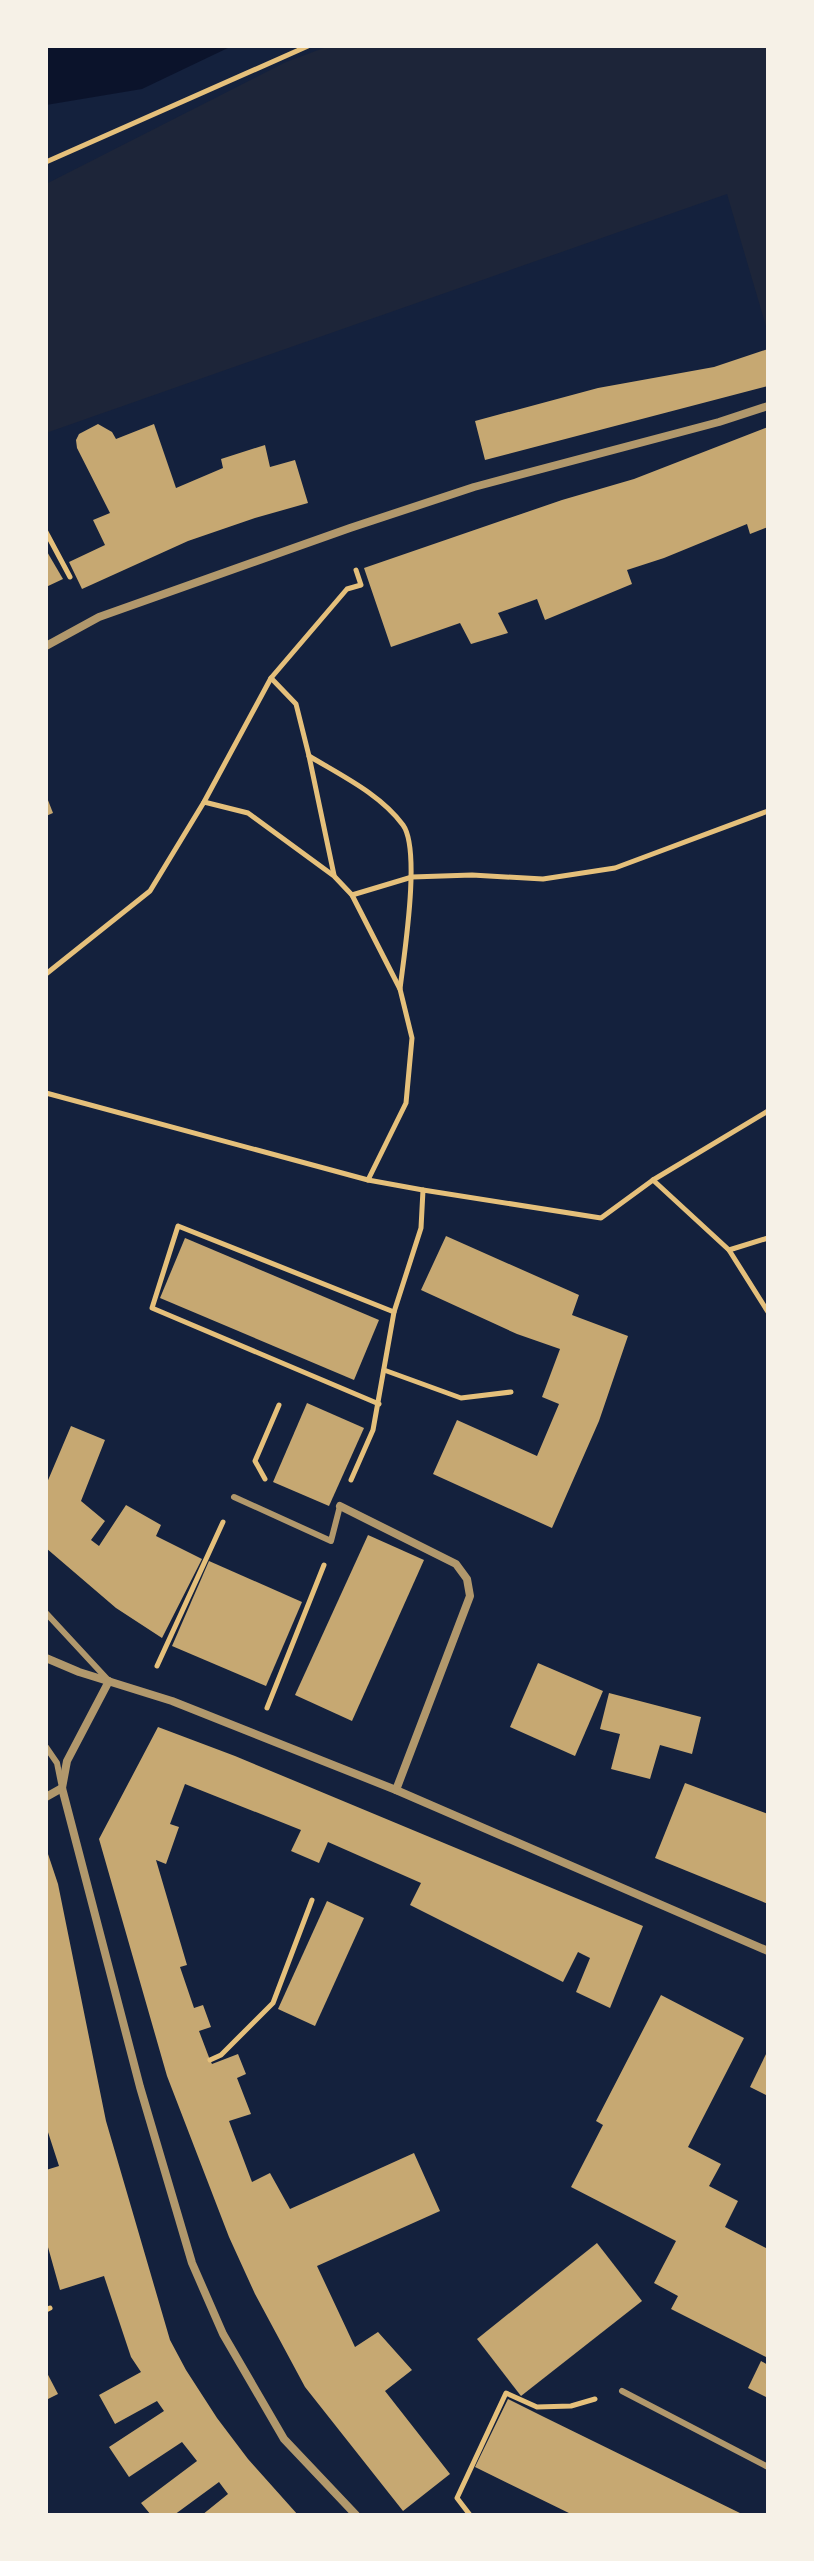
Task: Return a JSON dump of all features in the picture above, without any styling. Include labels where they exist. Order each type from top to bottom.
[{"type":"street","points":[[46,646],[99,617],[364,523],[474,487],[719,422],[768,406]]},
{"type":"street","points":[[340,1506],[456,1564],[467,1579],[470,1596],[396,1790]]},
{"type":"street","points":[[46,1658],[257,1734],[396,1790],[768,1951]]},
{"type":"street","points":[[109,1681],[67,1761],[62,1788],[140,2087],[192,2263],[223,2334],[284,2439],[356,2515]]},
{"type":"street","points":[[46,1797],[62,1788]]},
{"type":"lane","points":[[234,1497],[331,1541],[340,1506]]},
{"type":"lane","points":[[46,1613],[109,1681]]},
{"type":"lane","points":[[46,1747],[57,1763],[62,1788]]},
{"type":"lane","points":[[622,2391],[768,2467]]},
{"type":"path","points":[[46,162],[308,46]]},
{"type":"path","points":[[46,532],[70,577]]},
{"type":"path","points":[[46,974],[150,891],[204,802],[271,678],[347,589],[361,585],[356,570]]},
{"type":"path","points":[[271,678],[296,704],[334,876]]},
{"type":"path","points":[[309,756],[374,796],[405,827],[412,877],[400,989]]},
{"type":"path","points":[[204,802],[248,813],[334,876],[352,895],[400,989],[412,1038],[406,1103],[368,1180]]},
{"type":"path","points":[[352,895],[412,877],[472,875],[543,879],[615,868],[768,811]]},
{"type":"path","points":[[46,1093],[368,1180],[601,1218],[653,1180],[768,1111]]},
{"type":"path","points":[[653,1180],[729,1250],[768,1312]]},
{"type":"path","points":[[340,1506],[373,1430],[394,1312],[421,1228],[423,1190]]},
{"type":"path","points":[[379,1404],[152,1308],[178,1226],[394,1312]]},
{"type":"path","points":[[729,1250],[768,1238]]},
{"type":"path","points":[[384,1370],[461,1398],[511,1392]]},
{"type":"path","points":[[255,1506],[266,1481],[255,1461],[279,1405]]},
{"type":"path","points":[[145,1692],[234,1497]]},
{"type":"path","points":[[257,1734],[322,1570]]},
{"type":"path","points":[[210,2060],[221,2055],[273,2003],[312,1900]]},
{"type":"path","points":[[470,2515],[457,2498],[506,2393],[537,2407],[571,2406],[622,2391]]},
{"type":"shaded area","points":[[46,46],[232,46],[142,89],[46,105]]},
{"type":"shaded area","points":[[329,46],[768,46],[768,333],[727,194],[46,433],[46,184],[286,62]]},
{"type":"building","points":[[768,349],[768,386],[485,460],[475,421],[598,388],[714,367]]},
{"type":"building","points":[[98,424],[112,432],[116,439],[154,424],[176,488],[223,468],[221,459],[265,445],[270,467],[295,460],[308,503],[188,541],[82,589],[69,562],[105,545],[93,520],[110,513],[77,448],[79,434]]},
{"type":"building","points":[[768,427],[768,527],[750,534],[747,524],[627,570],[632,584],[545,620],[537,599],[498,613],[508,633],[471,644],[460,623],[391,647],[364,568],[562,500],[634,479]]},
{"type":"building","points":[[46,550],[63,579],[46,587]]},
{"type":"building","points":[[46,795],[53,813],[46,816]]},
{"type":"building","points":[[446,1236],[579,1295],[572,1315],[628,1336],[599,1421],[552,1528],[433,1474],[457,1420],[537,1456],[559,1404],[542,1397],[560,1349],[517,1334],[421,1290]]},
{"type":"building","points":[[185,1238],[379,1320],[354,1380],[160,1298]]},
{"type":"building","points":[[307,1403],[364,1428],[329,1506],[273,1482]]},
{"type":"building","points":[[71,1426],[105,1440],[81,1501],[105,1521],[91,1540],[99,1546],[126,1505],[161,1525],[156,1536],[202,1559],[162,1638],[116,1608],[46,1548],[46,1485]]},
{"type":"building","points":[[368,1535],[424,1560],[352,1721],[295,1695]]},
{"type":"building","points":[[209,1561],[302,1602],[266,1686],[172,1646]]},
{"type":"building","points":[[538,1663],[603,1691],[575,1756],[510,1727]]},
{"type":"building","points":[[609,1693],[701,1717],[692,1754],[660,1745],[650,1779],[611,1769],[620,1734],[600,1729]]},
{"type":"building","points":[[158,1727],[643,1926],[610,2008],[576,1992],[590,1958],[578,1952],[563,1982],[410,1905],[421,1883],[328,1842],[319,1863],[291,1851],[301,1830],[185,1784],[170,1824],[179,1827],[166,1864],[156,1860],[187,1965],[180,1967],[194,2008],[203,2005],[211,2027],[199,2031],[210,2060],[212,2064],[238,2054],[246,2074],[237,2078],[251,2114],[229,2121],[252,2182],[270,2173],[290,2209],[414,2153],[440,2211],[317,2266],[355,2347],[378,2332],[412,2370],[385,2391],[450,2474],[403,2511],[305,2387],[255,2294],[229,2237],[167,2076],[99,1839]]},
{"type":"building","points":[[685,1783],[768,1814],[768,1904],[655,1858]]},
{"type":"building","points":[[47,1851],[58,1884],[106,2121],[170,2340],[217,2418],[248,2459],[298,2515],[202,2515],[228,2494],[219,2482],[174,2515],[151,2515],[141,2503],[197,2461],[182,2442],[129,2477],[109,2447],[164,2411],[157,2401],[115,2424],[99,2395],[141,2372],[131,2357],[104,2276],[60,2290],[46,2240],[46,2170],[59,2166],[46,2126]]},
{"type":"building","points":[[327,1901],[364,1918],[315,2026],[278,2009]]},
{"type":"building","points":[[661,1995],[744,2038],[688,2147],[721,2164],[709,2186],[738,2201],[725,2227],[768,2249],[768,2358],[671,2309],[678,2296],[654,2283],[676,2241],[571,2187],[603,2125],[596,2121]]},
{"type":"building","points":[[768,2050],[768,2096],[750,2087]]},
{"type":"building","points":[[597,2243],[642,2301],[521,2396],[477,2339]]},
{"type":"building","points":[[761,2361],[768,2365],[768,2398],[748,2388]]},
{"type":"building","points":[[46,2371],[58,2394],[46,2400]]},
{"type":"building","points":[[508,2399],[744,2515],[573,2515],[475,2467]]}]
